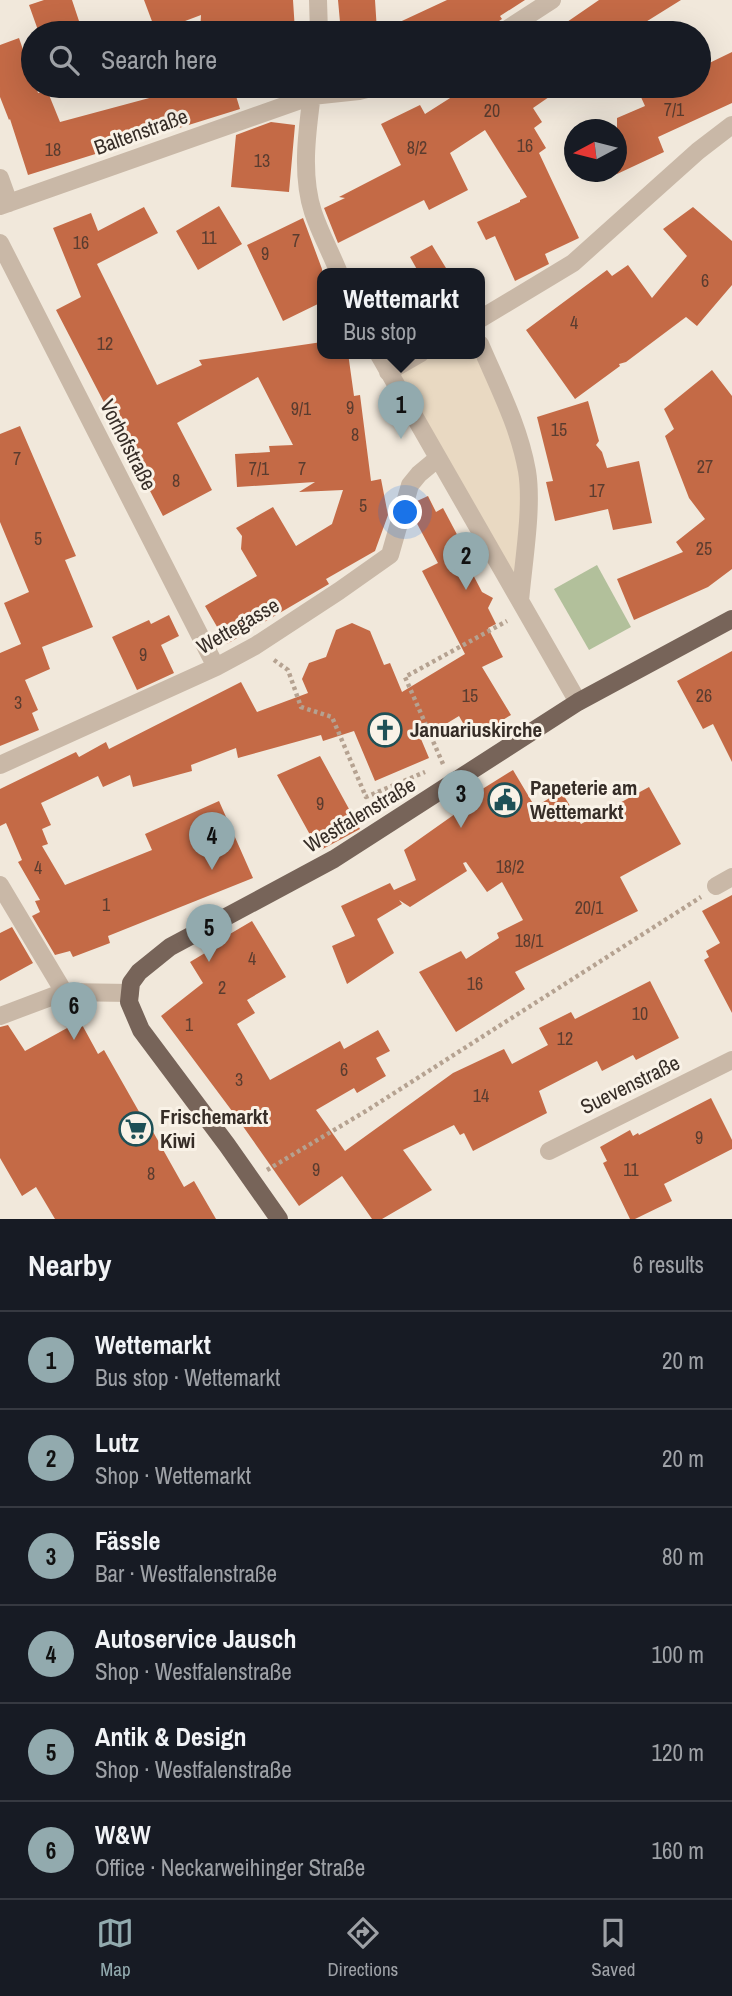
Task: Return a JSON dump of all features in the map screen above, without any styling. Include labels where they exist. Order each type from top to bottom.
[{"type":"main road","name":"Westfalenstraße","points":[[130,993],[131,983],[139,972],[170,947],[334,859],[578,702],[732,619]]},
{"type":"main road","points":[[130,993],[129,1002],[141,1030],[279,1219]]},
{"type":"street","points":[[318,0],[319,21]]},
{"type":"street","points":[[520,21],[552,0]]},
{"type":"street","name":"Baltenstraße","points":[[5,204],[294,98]]},
{"type":"street","points":[[312,98],[306,157],[307,183],[313,211],[338,268]]},
{"type":"street","points":[[485,316],[573,263],[698,150],[732,125]]},
{"type":"street","points":[[0,178],[5,204]]},
{"type":"street","name":"Vorhofstraße","points":[[0,243],[216,667]]},
{"type":"street","points":[[485,356],[514,423],[527,473],[523,606]]},
{"type":"street","points":[[381,359],[578,702]]},
{"type":"street","points":[[388,372],[411,359]]},
{"type":"street","name":"Wettegasse","points":[[0,765],[216,667],[254,646],[390,555],[410,485],[437,459]]},
{"type":"street","points":[[716,887],[732,877]]},
{"type":"street","points":[[0,885],[64,992]]},
{"type":"street","points":[[0,1016],[64,992],[130,993]]},
{"type":"street","name":"Suevenstraße","points":[[549,1151],[732,1060]]},
{"type":"path","points":[[288,670],[301,707],[332,717],[366,797],[443,764],[405,677],[523,606]]},
{"type":"path","points":[[376,793],[379,800]]},
{"type":"path","points":[[252,1180],[378,1104],[716,887]]},
{"type":"green space","points":[[597,565],[631,627],[589,650],[554,589]]},
{"type":"shaded area","points":[[411,359],[482,359],[527,473],[520,601],[388,372]]},
{"type":"building","points":[[44,0],[72,0],[79,21],[35,21],[29,5]]},
{"type":"building","points":[[144,0],[293,0],[294,21],[201,21],[201,15],[185,21],[152,21]]},
{"type":"building","points":[[338,0],[375,0],[376,21],[340,21]]},
{"type":"building","points":[[447,0],[525,0],[500,16],[502,19],[499,21],[402,21]]},
{"type":"building","points":[[599,0],[681,0],[647,21],[568,21]]},
{"type":"building","points":[[19,38],[21,98],[50,98],[60,122],[149,98],[237,98],[240,109],[28,175],[0,97],[0,45]]},
{"type":"building","points":[[732,52],[732,103],[658,137],[664,152],[627,169],[627,119],[617,118],[645,106],[641,98],[711,98],[711,62]]},
{"type":"building","points":[[450,98],[548,98],[533,108],[542,122],[534,128],[546,148],[539,153],[579,238],[545,254],[549,264],[515,281],[495,236],[486,240],[477,222],[527,197],[485,130],[450,153],[468,190],[429,210],[424,200],[338,243],[324,208],[345,198],[339,197],[401,165],[381,124],[420,105],[425,114]]},
{"type":"building","points":[[271,122],[295,125],[289,192],[231,187],[236,135]]},
{"type":"building","points":[[219,206],[242,244],[198,270],[176,231]]},
{"type":"building","points":[[144,207],[158,233],[97,264],[157,385],[202,365],[199,360],[317,343],[317,359],[349,359],[354,396],[360,395],[371,481],[381,479],[388,515],[375,551],[326,579],[329,584],[227,644],[205,606],[257,576],[241,549],[242,536],[236,528],[273,507],[296,546],[332,524],[343,490],[299,492],[315,482],[237,487],[235,454],[270,452],[269,446],[293,445],[258,377],[177,423],[212,490],[163,516],[56,310],[81,297],[53,228],[91,213],[98,231]]},
{"type":"building","points":[[693,207],[732,241],[732,285],[697,326],[686,317],[575,399],[526,330],[607,270],[612,276],[628,265],[652,298],[687,256],[663,229]]},
{"type":"building","points":[[303,218],[322,268],[317,268],[317,304],[283,321],[247,245]]},
{"type":"building","points":[[432,245],[446,268],[416,268],[410,257]]},
{"type":"building","points":[[712,370],[732,396],[732,569],[708,587],[634,620],[617,579],[683,552],[676,542],[705,519],[689,498],[665,436],[674,429],[664,409]]},
{"type":"building","points":[[588,401],[599,441],[596,445],[602,452],[607,468],[639,461],[652,523],[613,530],[608,509],[555,521],[546,482],[553,481],[537,417]]},
{"type":"building","points":[[20,426],[76,556],[65,560],[93,627],[42,647],[50,669],[25,680],[38,710],[32,713],[39,730],[0,746],[0,653],[21,644],[4,603],[29,592],[0,522],[0,434]]},
{"type":"building","points":[[428,496],[436,512],[443,508],[461,542],[457,544],[482,592],[493,598],[488,608],[496,624],[488,628],[503,657],[482,667],[511,715],[472,739],[459,716],[421,739],[429,758],[375,781],[354,731],[323,741],[321,735],[238,758],[236,748],[191,765],[192,771],[133,787],[130,775],[103,787],[98,776],[41,803],[51,825],[42,829],[48,844],[42,846],[65,885],[152,850],[145,834],[219,801],[253,878],[108,936],[110,943],[73,957],[70,951],[55,955],[32,916],[40,912],[35,901],[40,900],[18,862],[22,860],[6,823],[0,826],[0,789],[76,752],[79,757],[106,742],[109,749],[241,682],[257,712],[308,693],[302,679],[309,663],[326,657],[336,630],[352,623],[370,631],[384,665],[390,663],[402,692],[465,654],[422,571],[438,563],[413,516],[417,501]]},
{"type":"building","points":[[169,615],[179,636],[161,645],[174,673],[137,690],[112,637],[149,620],[151,624]]},
{"type":"building","points":[[732,651],[732,762],[713,724],[703,729],[677,681]]},
{"type":"building","points":[[320,756],[360,829],[319,851],[277,775]]},
{"type":"building","points":[[513,770],[535,807],[561,791],[581,824],[649,787],[681,844],[620,877],[638,911],[515,972],[525,989],[456,1032],[419,972],[461,951],[466,959],[499,938],[497,933],[523,920],[502,882],[487,892],[466,862],[463,863],[467,871],[410,907],[399,900],[402,904],[377,919],[394,953],[347,984],[332,946],[355,936],[341,906],[390,883],[394,890],[416,880],[404,850],[479,797],[476,793]]},
{"type":"building","points":[[732,895],[732,1013],[704,960],[709,957],[706,951],[720,943],[702,911]]},
{"type":"building","points":[[252,921],[286,977],[247,1000],[255,1013],[237,1024],[270,1080],[340,1041],[344,1049],[378,1030],[390,1051],[376,1058],[386,1076],[357,1093],[354,1088],[316,1110],[345,1151],[453,1073],[504,1049],[512,1064],[548,1045],[539,1028],[571,1012],[575,1019],[650,981],[679,1038],[636,1060],[633,1055],[602,1071],[597,1061],[539,1091],[547,1113],[473,1151],[464,1133],[460,1135],[454,1125],[403,1150],[432,1190],[382,1219],[372,1219],[342,1176],[299,1206],[161,1016],[203,983],[190,962]]},
{"type":"building","points":[[12,927],[33,963],[0,981],[0,933]]},
{"type":"building","points":[[80,1021],[98,1054],[104,1050],[184,1187],[194,1181],[216,1219],[55,1219],[36,1187],[22,1196],[0,1158],[0,1027],[8,1025],[25,1051]]},
{"type":"building","points":[[711,1098],[732,1140],[732,1149],[664,1184],[672,1201],[630,1219],[603,1163],[607,1161],[600,1147],[630,1130],[633,1136],[638,1133],[639,1135]]},
{"type":"place","name":"Wettemarkt","points":[[401,439]]},
{"type":"place","name":"Lutz","points":[[466,590]]},
{"type":"place","name":"Januariuskirche","points":[[385,730]]},
{"type":"place","name":"Papeterie am Wettemarkt","points":[[505,800]]},
{"type":"place","name":"Fässle","points":[[461,828]]},
{"type":"place","name":"Autoservice Jausch","points":[[212,870]]},
{"type":"place","name":"Antik & Design","points":[[209,962]]},
{"type":"place","name":"W&W","points":[[74,1040]]},
{"type":"place","name":"Frischemarkt Kiwi","points":[[136,1129]]}]
